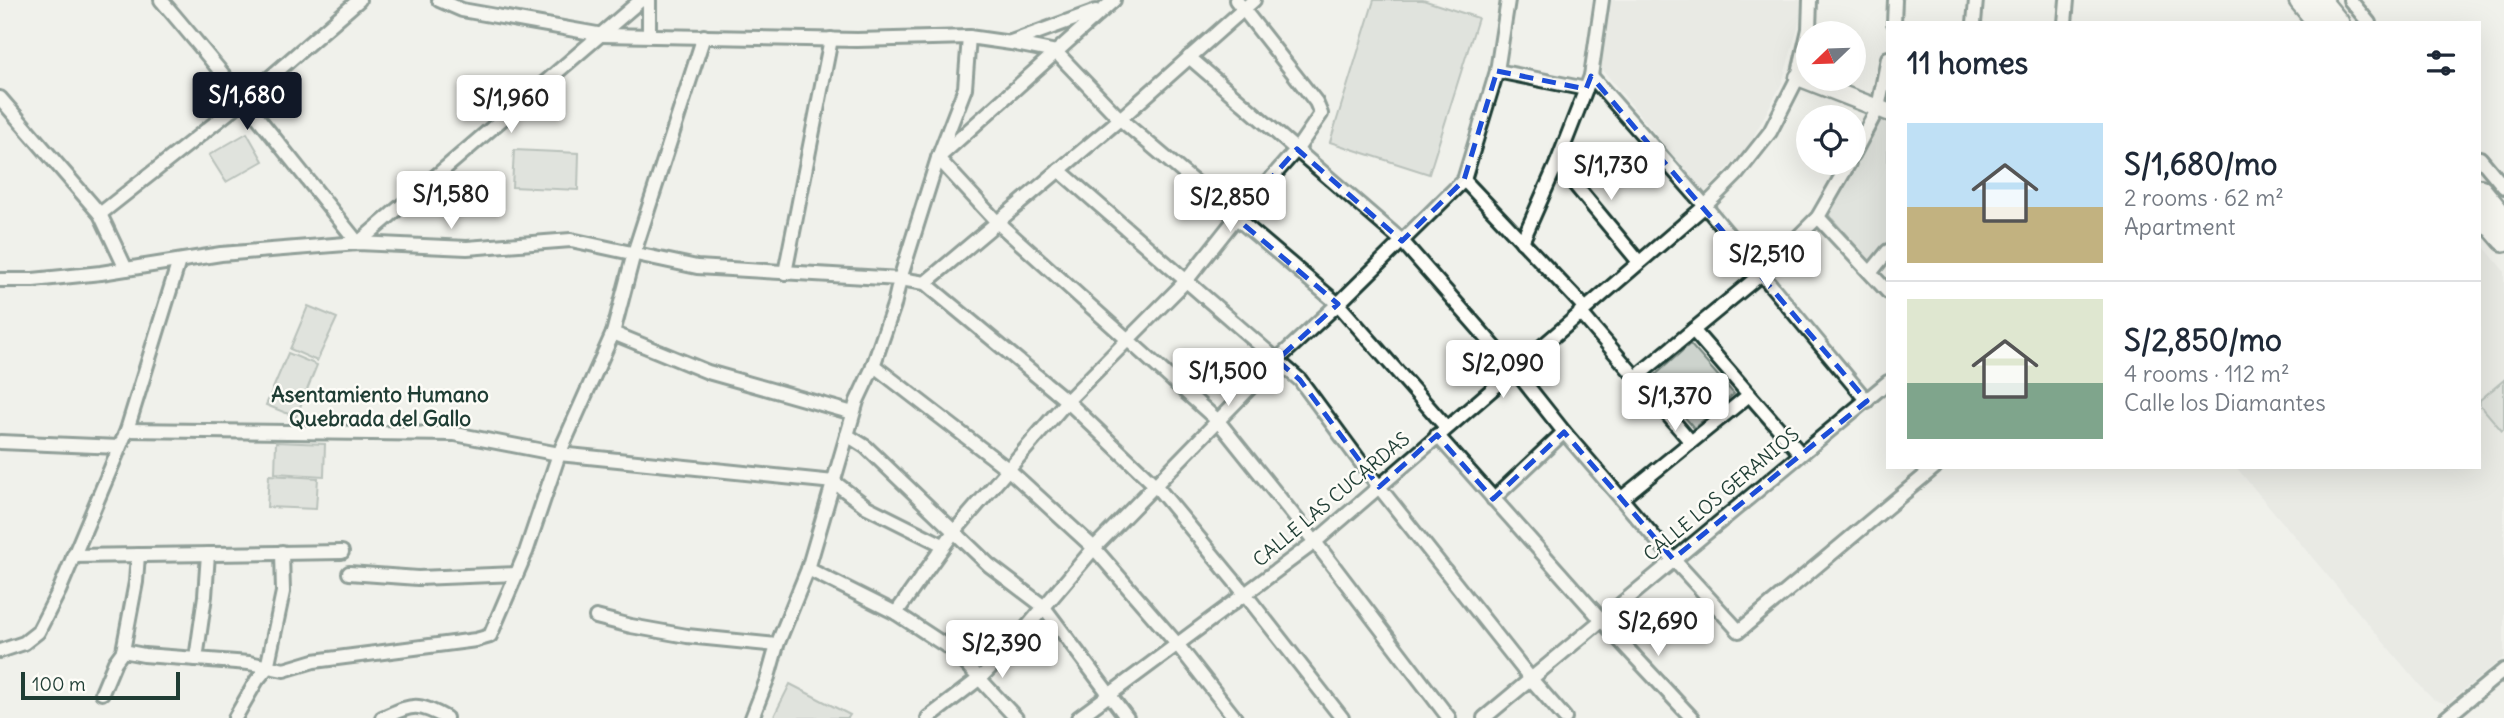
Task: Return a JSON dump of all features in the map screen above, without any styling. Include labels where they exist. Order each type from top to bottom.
[{"type":"highway","points":[[2300,0],[2324,14]]},
{"type":"highway","points":[[2481,191],[2504,219]]},
{"type":"highway","points":[[2481,213],[2504,240]]},
{"type":"street","points":[[161,0],[222,71],[243,101],[358,243]]},
{"type":"street","points":[[100,214],[243,101],[359,0]]},
{"type":"street","points":[[439,0],[461,10],[603,34],[831,39],[969,37],[1056,52],[1120,119],[1339,304],[1493,499],[1692,718]]},
{"type":"street","points":[[358,243],[641,0]]},
{"type":"street","points":[[649,0],[649,36]]},
{"type":"street","points":[[938,158],[1114,0]]},
{"type":"street","points":[[928,718],[980,678],[1005,653],[1094,548],[1278,360],[1339,304],[1464,180],[1497,71],[1508,0]]},
{"type":"street","points":[[1522,242],[1591,76],[1602,0]]},
{"type":"street","name":"CALLE LAS CUCARDAS","points":[[1809,21],[1810,0]]},
{"type":"street","points":[[1894,21],[1895,0]]},
{"type":"street","points":[[1974,21],[1976,0]]},
{"type":"street","points":[[2065,21],[2067,0]]},
{"type":"street","points":[[2292,0],[2324,14]]},
{"type":"street","points":[[2350,0],[2367,21]]},
{"type":"street","points":[[896,613],[943,545],[1067,401],[1186,281],[1236,218],[1297,149],[1321,114],[1319,108],[1244,3],[1120,119],[925,283]]},
{"type":"street","points":[[1011,43],[1102,8]]},
{"type":"street","points":[[123,651],[249,663],[284,670],[314,660],[490,636],[517,574],[559,454],[613,333],[634,253],[705,36]]},
{"type":"street","points":[[752,718],[777,645],[808,569],[853,413],[873,365],[938,158],[965,89],[969,37]]},
{"type":"street","points":[[785,273],[831,39]]},
{"type":"street","points":[[1189,57],[1402,241],[1514,369],[1673,559],[1739,631],[1933,469]]},
{"type":"street","points":[[1497,71],[1586,89]]},
{"type":"street","points":[[1591,76],[1705,206],[1867,401]]},
{"type":"street","points":[[1866,136],[1883,110],[1886,79]]},
{"type":"street","name":"CALLE LAS CUCARDAS","points":[[1078,718],[1315,542],[1705,206],[1736,175],[1770,132],[1796,82]]},
{"type":"street","points":[[1833,91],[1883,110]]},
{"type":"street","points":[[0,98],[100,214],[127,269]]},
{"type":"street","points":[[938,158],[997,222],[1218,421],[1315,542],[1449,718]]},
{"type":"street","points":[[2481,159],[2504,187]]},
{"type":"street","points":[[1557,163],[1639,262]]},
{"type":"street","points":[[1059,170],[1300,380],[1379,487],[1565,718]]},
{"type":"street","points":[[1635,378],[1760,275],[1818,217],[1842,175]]},
{"type":"street","points":[[1464,180],[1582,310],[1635,378],[1691,442]]},
{"type":"street","points":[[1818,217],[1886,290]]},
{"type":"street","points":[[0,280],[33,280],[221,254],[358,243],[467,248],[571,240],[697,267],[900,279],[925,283],[1067,401],[1156,486],[1342,718]]},
{"type":"street","points":[[1871,272],[1886,253]]},
{"type":"street","points":[[0,650],[24,643],[38,632],[73,556],[127,430],[179,261]]},
{"type":"street","points":[[1693,330],[1800,453]]},
{"type":"street","points":[[613,333],[708,372],[853,413]]},
{"type":"street","points":[[873,365],[1010,470],[1094,548],[1177,644],[1235,718]]},
{"type":"street","name":"CALLE LOS GERANIOS","points":[[1484,718],[1601,618],[1886,384]]},
{"type":"street","points":[[1622,498],[1749,395]]},
{"type":"street","points":[[127,430],[454,434],[559,454],[834,482],[867,507],[943,545]]},
{"type":"street","points":[[1493,499],[1564,432]]},
{"type":"street","points":[[847,435],[866,447],[989,565],[1043,606],[1127,718]]},
{"type":"street","points":[[0,442],[119,447]]},
{"type":"street","points":[[235,718],[267,668],[283,592],[282,552]]},
{"type":"street","points":[[73,556],[342,552]]},
{"type":"street","points":[[196,659],[208,554]]},
{"type":"street","points":[[102,693],[115,662],[123,651],[136,582],[138,555]]},
{"type":"street","points":[[808,569],[896,613],[954,651],[1016,718]]},
{"type":"street","points":[[349,573],[418,578],[517,574]]},
{"type":"street","points":[[596,617],[687,636],[777,645]]},
{"type":"street","points":[[2446,718],[2502,677]]},
{"type":"street","points":[[382,718],[413,705],[432,709],[446,718]]},
{"type":"highlighted area","points":[[1497,71],[1586,89],[1591,76],[1867,401],[1673,559],[1564,432],[1493,499],[1437,435],[1379,487],[1300,380],[1277,360],[1338,304],[1236,218],[1297,149],[1402,241],[1464,180]]},
{"type":"shaded area","points":[[1374,0],[1423,0],[1478,18],[1429,174],[1330,142]]},
{"type":"shaded area","points":[[1611,0],[1803,0],[1782,83],[1748,147],[1704,193],[1598,64]]},
{"type":"shaded area","points":[[1880,119],[1886,121],[1886,244],[1877,258],[1869,261],[1827,213],[1848,175],[1866,175],[1866,144]]},
{"type":"shaded area","points":[[247,133],[263,161],[226,182],[209,155]]},
{"type":"shaded area","points":[[514,150],[579,153],[578,190],[512,187]]},
{"type":"shaded area","points":[[2481,243],[2504,271],[2504,657],[2446,704],[2433,699],[2238,469],[2481,469]]},
{"type":"shaded area","points":[[308,306],[337,318],[317,361],[290,349]]},
{"type":"shaded area","points":[[1690,344],[1734,394],[1694,428],[1652,378]]},
{"type":"shaded area","points":[[288,353],[317,365],[296,417],[266,405]]},
{"type":"shaded area","points":[[2504,380],[2502,431],[2481,406],[2481,399]]},
{"type":"shaded area","points":[[276,442],[325,444],[324,476],[275,473]]},
{"type":"shaded area","points":[[269,475],[318,478],[316,509],[267,507]]},
{"type":"shaded area","points":[[790,684],[850,715],[848,718],[773,718]]},
{"type":"district","name":"Asentamiento Humano Quebrada del Gallo","points":[[380,407]]}]
